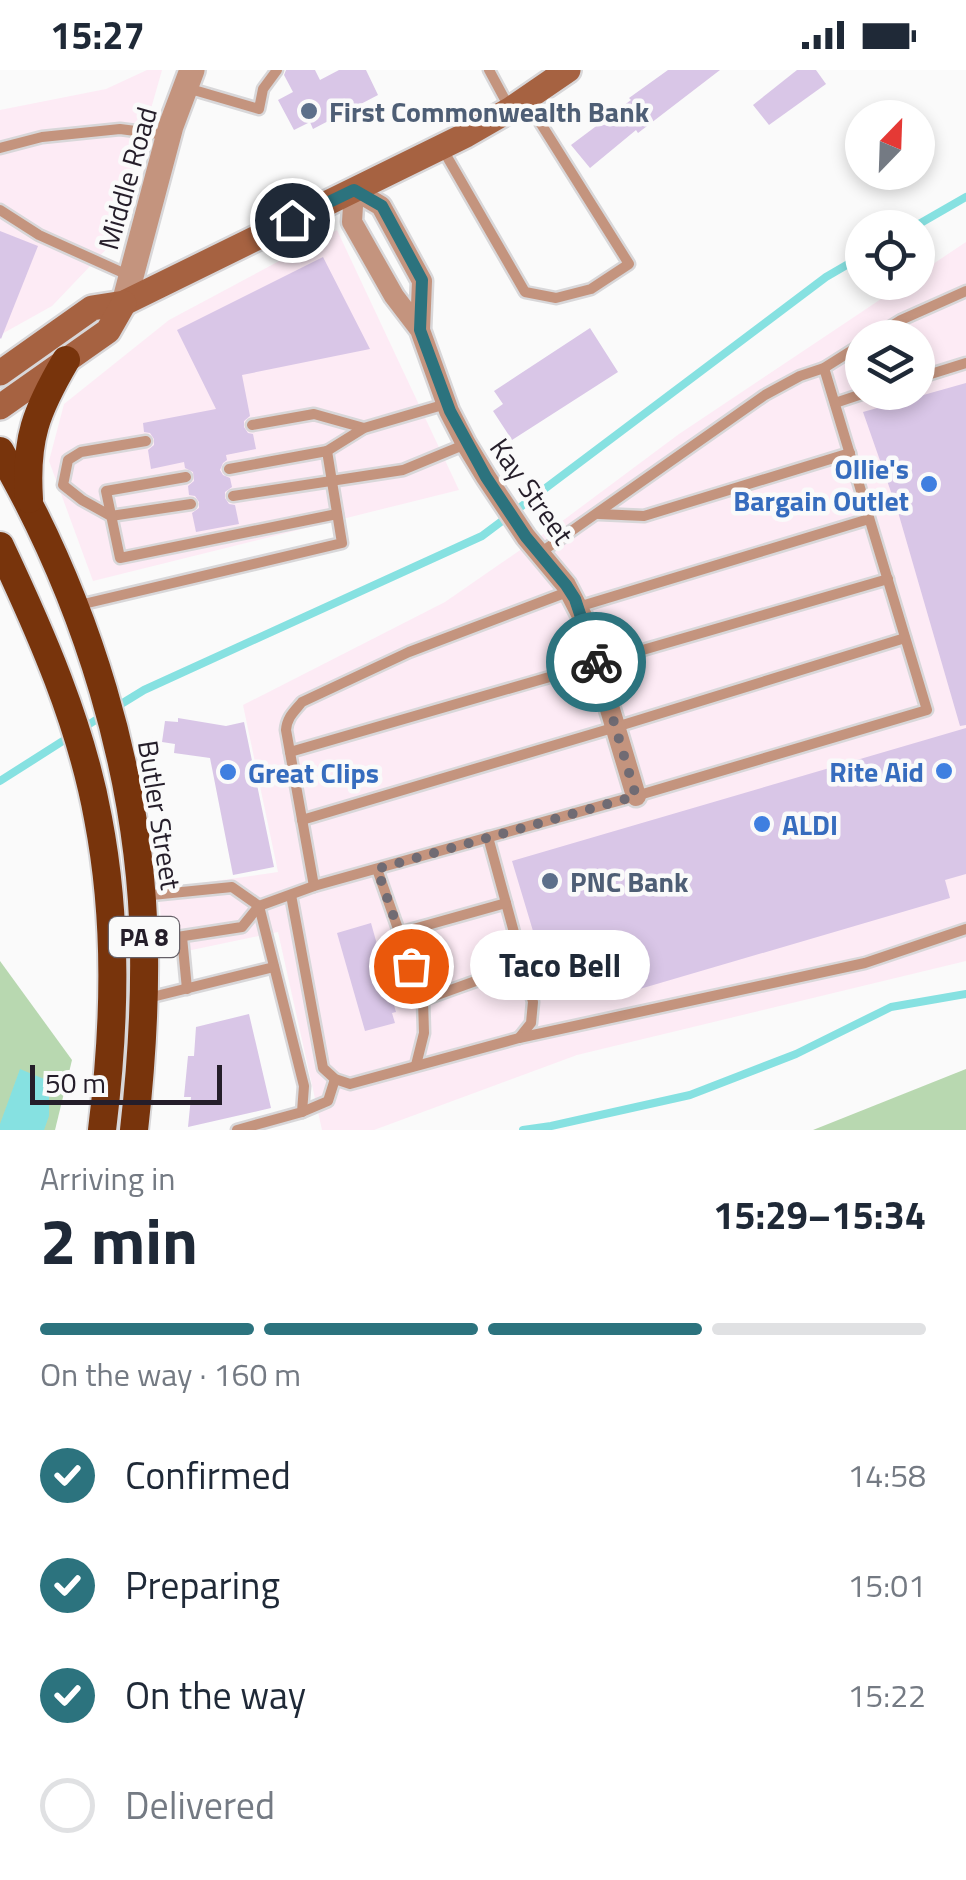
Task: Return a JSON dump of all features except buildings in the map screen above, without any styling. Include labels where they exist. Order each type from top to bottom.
[{"type":"highway","points":[[30,505],[30,440],[42,405],[66,360]]},
{"type":"highway","name":"PA 8","points":[[0,452],[30,505],[74,606]]},
{"type":"highway","name":"PA 8","points":[[0,546],[11,592],[44,646],[66,702],[84,755],[98,818],[113,944],[112,1028],[102,1130]]},
{"type":"highway","name":"Butler Street","points":[[74,606],[118,745],[141,896],[144,999],[134,1130]]},
{"type":"main road","points":[[0,373],[92,308],[124,303],[441,147],[518,104],[568,70]]},
{"type":"main road","points":[[0,407],[108,331],[124,303]]},
{"type":"street","name":"Middle Road","points":[[124,303],[168,136],[189,78]]},
{"type":"street","name":"Kay Street","points":[[420,330],[422,280],[382,206],[354,190],[352,222],[394,296],[420,330],[466,444],[574,599],[636,796]]},
{"type":"lane","points":[[189,78],[259,109],[262,89],[277,70]]},
{"type":"lane","points":[[441,147],[525,292],[556,298],[592,289],[629,264],[490,70]]},
{"type":"lane","points":[[0,148],[42,137],[120,130],[168,136]]},
{"type":"lane","points":[[0,210],[38,235],[130,276]]},
{"type":"lane","points":[[901,320],[966,292]]},
{"type":"lane","points":[[533,545],[598,514],[765,396],[845,355]]},
{"type":"lane","points":[[935,373],[966,363]]},
{"type":"lane","points":[[144,942],[242,927],[259,906],[314,886],[927,710],[824,368]]},
{"type":"lane","points":[[834,402],[845,399]]},
{"type":"lane","points":[[229,469],[326,451],[364,428],[447,404]]},
{"type":"lane","points":[[252,425],[314,414],[364,428]]},
{"type":"lane","points":[[146,442],[81,452],[68,460],[63,486],[110,516],[191,504]]},
{"type":"lane","points":[[234,496],[403,470],[466,444]]},
{"type":"lane","points":[[74,606],[342,543],[326,451]]},
{"type":"lane","points":[[598,514],[644,516],[850,452]]},
{"type":"lane","points":[[186,476],[106,490],[120,558],[337,514]]},
{"type":"lane","points":[[314,886],[287,720],[302,702],[409,652],[574,599],[869,518]]},
{"type":"lane","points":[[290,752],[888,579]]},
{"type":"lane","points":[[302,820],[905,638]]},
{"type":"lane","points":[[488,837],[533,1002],[531,1023],[519,1038]]},
{"type":"lane","points":[[377,869],[423,1000],[424,1032],[416,1065]]},
{"type":"lane","points":[[141,896],[232,887],[259,906],[304,1086],[302,1112]]},
{"type":"lane","points":[[291,895],[324,1068],[334,1079],[350,1084],[519,1038],[864,963],[966,930]]},
{"type":"lane","points":[[400,932],[506,904]]},
{"type":"lane","points":[[182,936],[187,988]]},
{"type":"lane","points":[[423,1000],[523,964]]},
{"type":"lane","points":[[144,999],[274,967]]},
{"type":"lane","points":[[237,1130],[328,1101],[334,1079]]},
{"type":"shaded area","points":[[147,70],[162,70],[113,242],[52,306],[0,335],[0,110],[106,89]]},
{"type":"shaded area","points":[[337,230],[459,490],[93,581],[49,461],[64,404],[169,320]]},
{"type":"shaded area","points":[[966,242],[966,961],[577,1055],[374,1130],[322,1130],[278,932],[163,956],[159,889],[278,872],[243,705],[445,602],[679,434],[845,323],[845,410],[935,410],[935,320],[850,320],[880,300],[935,300],[935,263]]},
{"type":"green space","points":[[0,961],[72,1060],[55,1130],[0,1130]]},
{"type":"green space","points":[[966,1069],[966,1130],[813,1130]]},
{"type":"water","points":[[20,1069],[49,1081],[49,1116],[44,1130],[0,1130]]},
{"type":"waterway","points":[[935,215],[966,197]]},
{"type":"waterway","points":[[113,709],[144,690],[482,536],[845,266]]},
{"type":"waterway","points":[[0,781],[102,716]]},
{"type":"waterway","points":[[523,1130],[690,1095],[796,1054],[891,1007],[966,994]]},
{"type":"way so far","points":[[411,966],[377,869],[636,796],[596,662]]},
{"type":"place","name":"First Commonwealth Bank","points":[[309,111]]},
{"type":"place","name":"Ollie's Bargain Outlet","points":[[929,484]]},
{"type":"place","name":"Rite Aid","points":[[944,771]]},
{"type":"place","name":"Great Clips","points":[[228,772]]},
{"type":"place","name":"ALDI","points":[[762,824]]},
{"type":"place","name":"PNC Bank","points":[[550,881]]},
{"type":"place","name":"Taco Bell","points":[[411,966]]},
{"type":"route","points":[[292,220],[354,190],[382,206],[422,280],[420,330],[450,411],[486,477],[526,537],[575,599],[596,662]]}]
